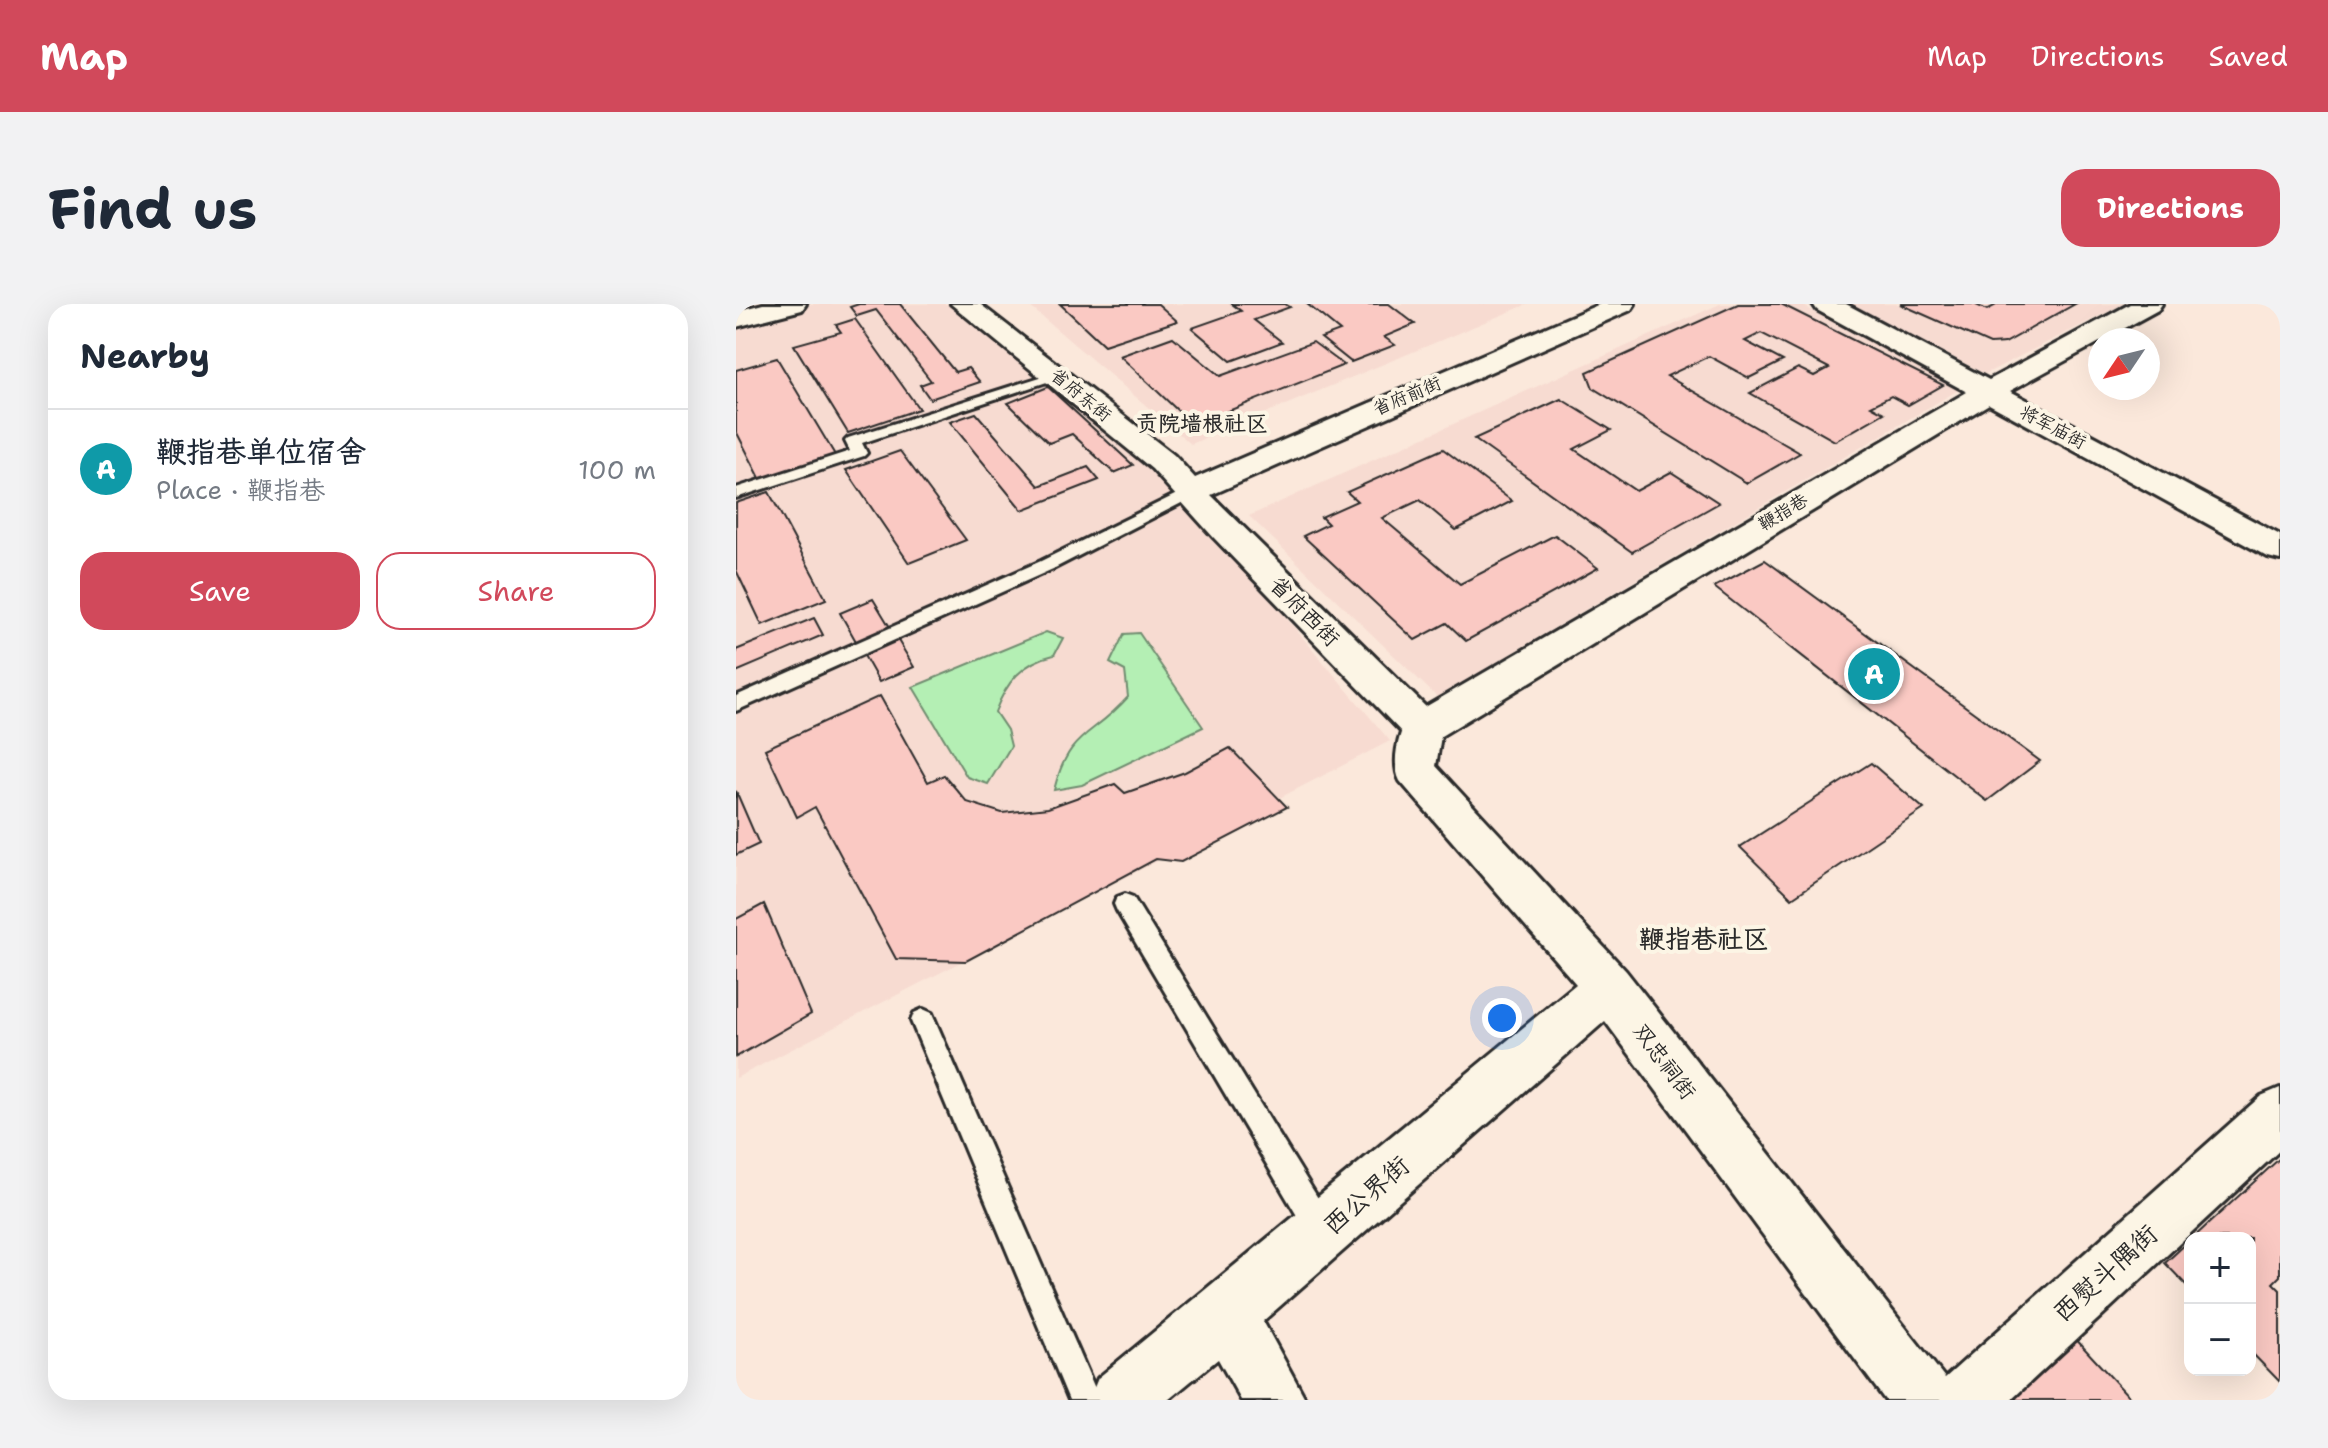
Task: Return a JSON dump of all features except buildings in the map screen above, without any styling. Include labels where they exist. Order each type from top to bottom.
[{"type":"street","points":[[736,319],[793,304]]},
{"type":"street","name":"省府东街","points":[[964,304],[1058,376],[1193,491]]},
{"type":"street","name":"省府前街","points":[[1193,491],[1622,304]]},
{"type":"street","name":"将军庙街","points":[[1826,304],[2280,549]]},
{"type":"street","name":"鞭指巷","points":[[1422,728],[1988,392],[2149,304]]},
{"type":"street","name":"省府西街","points":[[1193,491],[1226,531],[1422,728]]},
{"type":"street","name":"双忠祠街","points":[[1422,728],[1415,770],[1609,987],[1923,1400]]},
{"type":"street","name":"西公界街","points":[[1120,1400],[1226,1314],[1609,987]]},
{"type":"street","name":"西熨斗隅街","points":[[1966,1400],[2280,1114]]},
{"type":"street","points":[[1226,1314],[1275,1400]]},
{"type":"lane","points":[[736,493],[859,453],[853,441],[1058,376]]},
{"type":"lane","points":[[736,704],[1047,565],[1193,491]]},
{"type":"lane","points":[[1125,904],[1323,1232]]},
{"type":"lane","points":[[923,1021],[1085,1400]]},
{"type":"shaded area","points":[[811,304],[953,304],[1154,470],[1210,528],[1390,741],[736,1078],[736,324]]},
{"type":"shaded area","points":[[1027,304],[1528,304],[1191,444]]},
{"type":"shaded area","points":[[1720,304],[1800,304],[1960,389],[1437,697],[1249,516]]},
{"type":"shaded area","points":[[1851,304],[2123,304],[1985,374]]},
{"type":"green space","points":[[1046,632],[1063,638],[1054,655],[1024,668],[1004,692],[995,712],[1007,730],[1011,746],[988,784],[967,777],[913,687]]},
{"type":"green space","points":[[1139,633],[1203,727],[1082,785],[1054,790],[1060,770],[1075,745],[1128,697],[1125,671],[1110,663],[1124,634]]},
{"type":"place","name":"鞭指巷单位宿舍","points":[[1874,674]]},
{"type":"district","name":"贡院墙根社区","points":[[1202,423]]},
{"type":"district","name":"鞭指巷社区","points":[[1704,939]]}]
